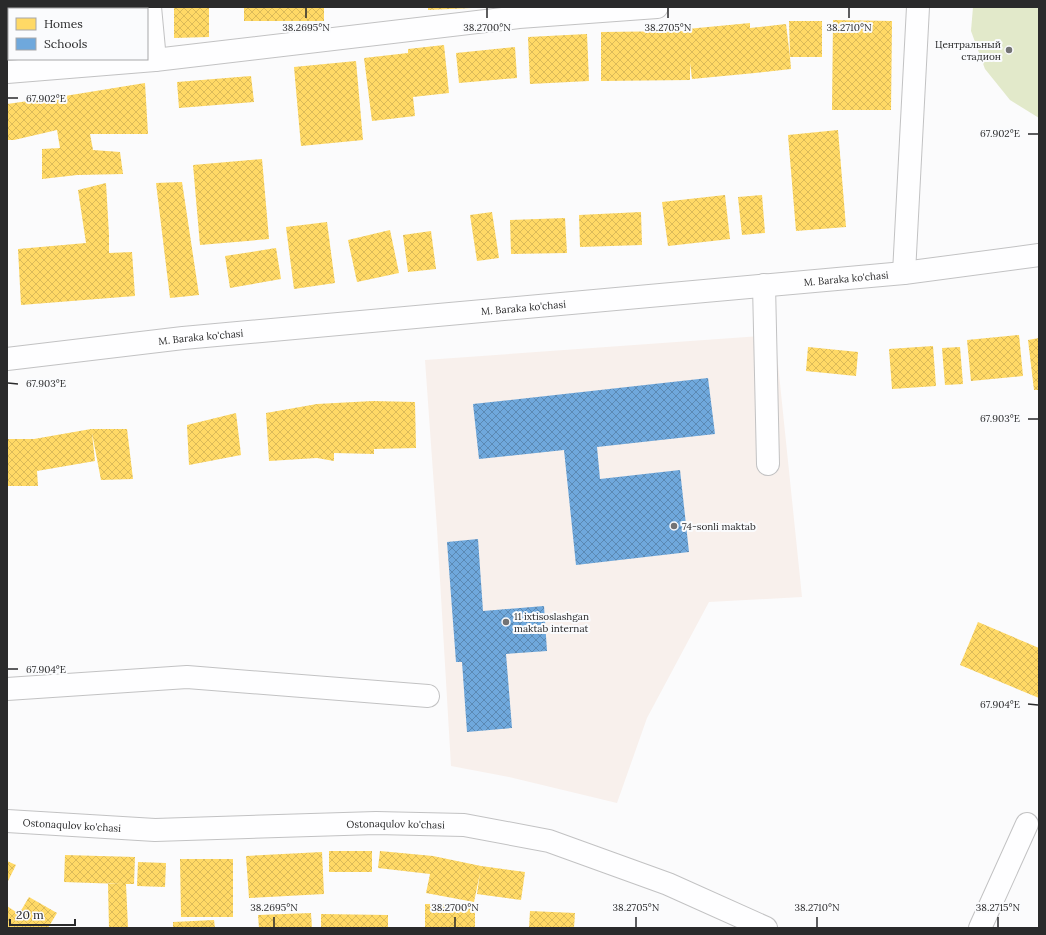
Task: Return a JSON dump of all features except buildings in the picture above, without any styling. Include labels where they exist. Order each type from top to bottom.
[{"type":"street","points":[[150,7],[155,60]]},
{"type":"street","points":[[7,72],[155,60],[518,17],[657,7]]},
{"type":"street","points":[[904,273],[918,7]]},
{"type":"street","name":"M. Baraka ko'chasi","points":[[7,359],[191,337],[904,273],[1039,255]]},
{"type":"street","points":[[764,285],[768,464]]},
{"type":"street","points":[[7,689],[187,677],[428,696]]},
{"type":"street","name":"Ostonaqulov ko'chasi","points":[[7,821],[155,830],[376,823],[464,825],[549,841],[668,884],[766,928]]},
{"type":"street","points":[[980,928],[1028,824]]},
{"type":"shaded area","name":"74-sonli maktab","points":[[775,335],[802,597],[709,602],[647,718],[617,803],[509,777],[451,766],[425,360]]},
{"type":"green space","name":"Центральный стадион","points":[[973,7],[1039,7],[1039,118],[1010,100],[985,69],[971,31]]},
{"type":"place","name":"Центральный стадион","points":[[1009,50]]},
{"type":"place","name":"74-sonli maktab","points":[[674,526]]},
{"type":"place","name":"11 ixtisoslashgan maktab internat","points":[[506,622]]}]
